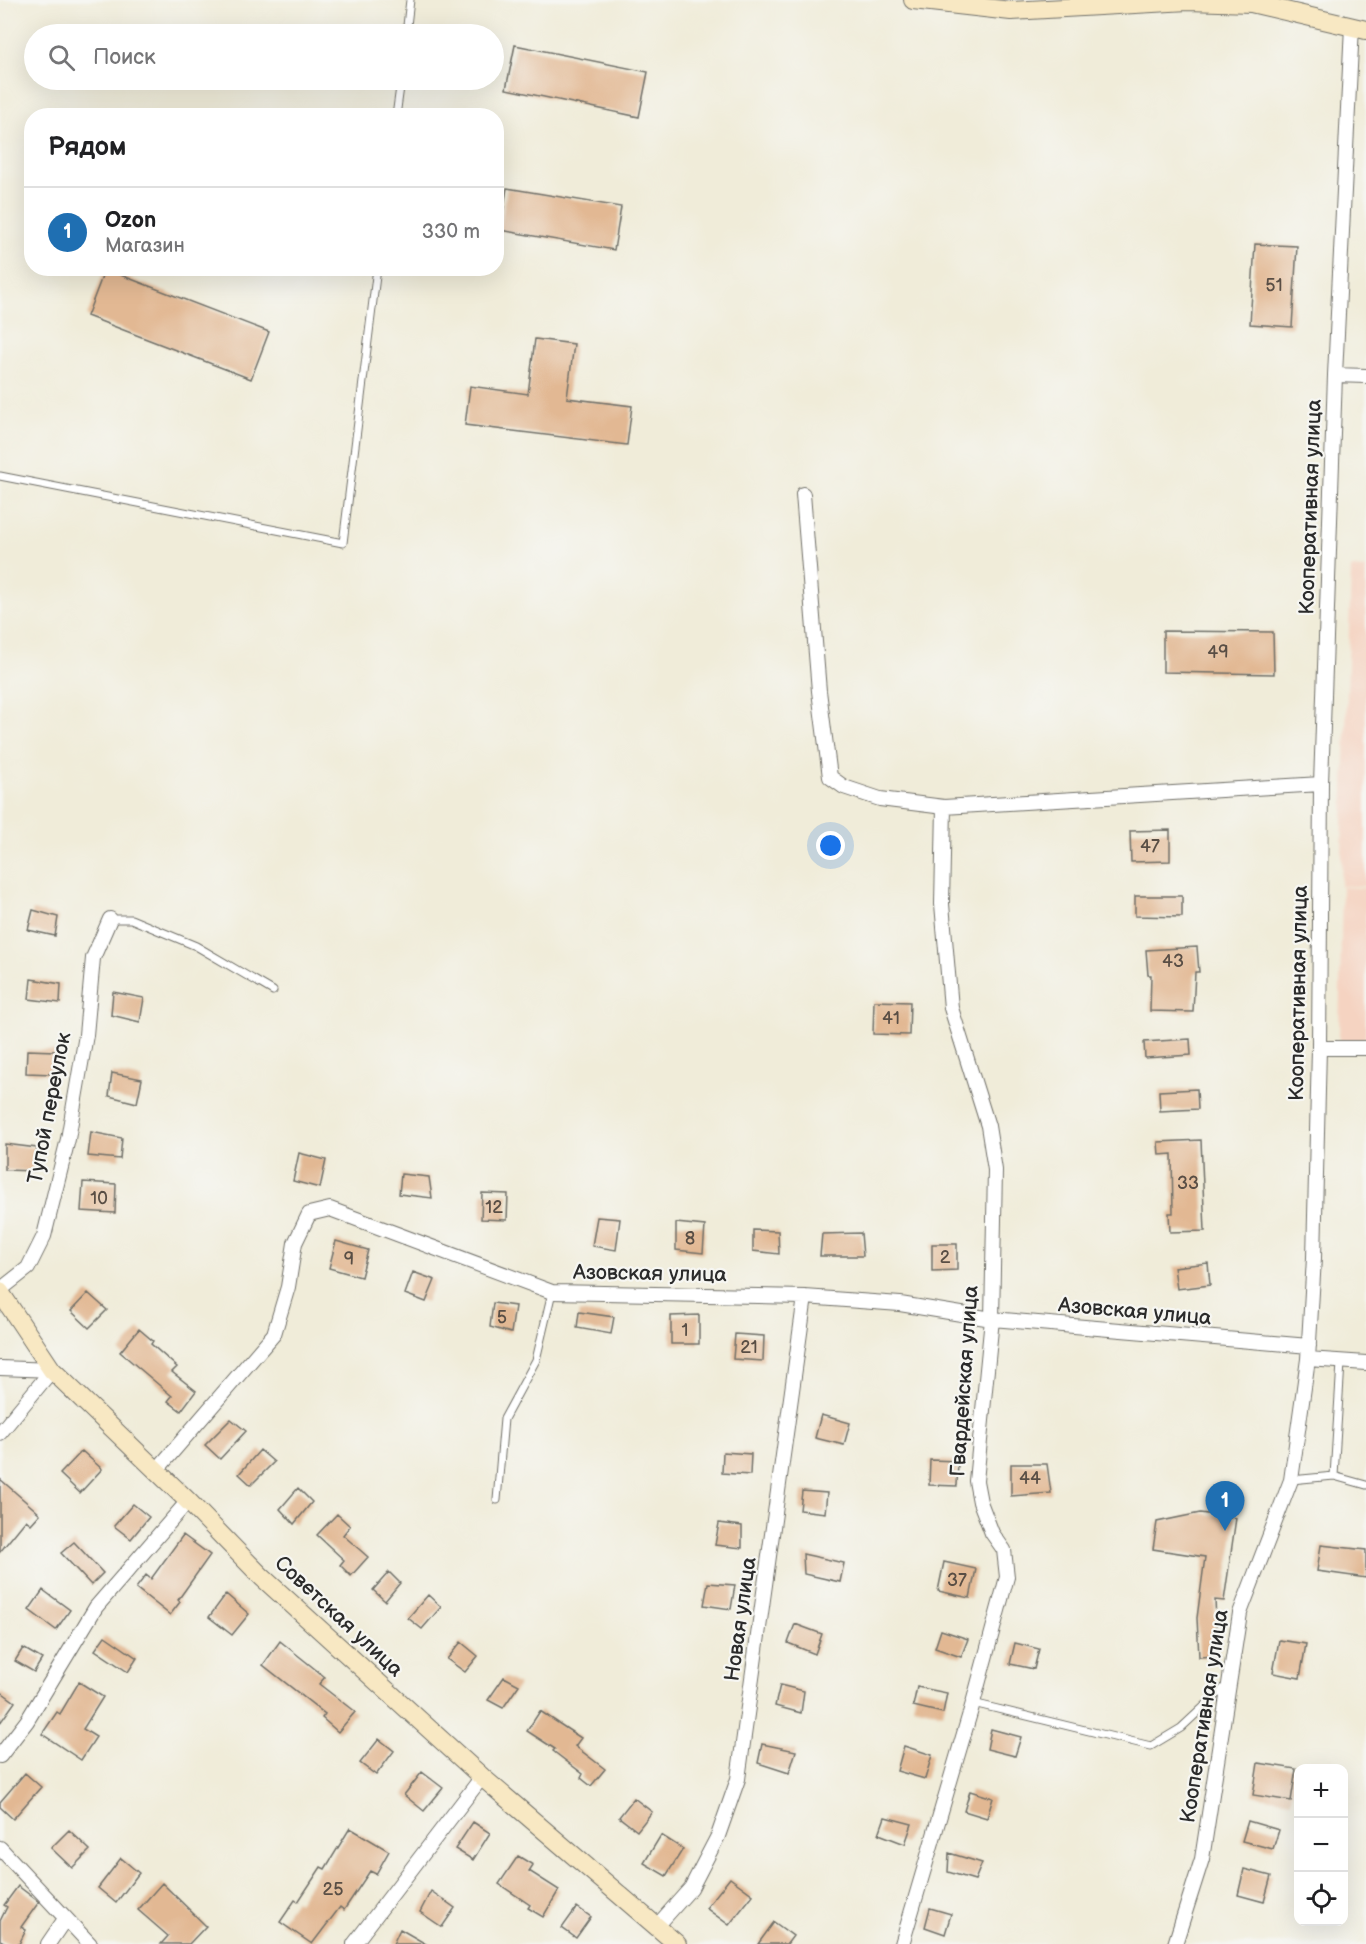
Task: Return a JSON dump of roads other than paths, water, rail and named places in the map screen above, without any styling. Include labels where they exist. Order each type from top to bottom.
[{"type":"street","points":[[913,0],[1011,11],[1188,1],[1251,3],[1359,28]]},
{"type":"street","name":"Кооперативная улица","points":[[1175,1944],[1202,1859],[1240,1613],[1291,1480],[1309,1353],[1314,1258],[1319,1048],[1321,784],[1335,375],[1359,28]]},
{"type":"street","points":[[1335,375],[1366,376]]},
{"type":"street","points":[[802,494],[819,691],[830,777],[844,788],[880,799],[944,807],[1321,784]]},
{"type":"street","name":"Гвардейская улица","points":[[902,1944],[973,1704],[1007,1577],[1004,1550],[992,1533],[980,1502],[976,1481],[992,1318],[995,1170],[988,1126],[951,1008],[942,904],[944,807]]},
{"type":"street","name":"Тупой переулок","points":[[0,1291],[28,1268],[44,1236],[70,1127],[86,1035],[93,958],[110,919]]},
{"type":"street","points":[[1319,1048],[1366,1047]]},
{"type":"street","name":"Азовская улица","points":[[156,1471],[274,1334],[288,1287],[295,1243],[309,1214],[330,1209],[552,1292],[805,1297],[900,1304],[992,1318],[1309,1353],[1341,1363],[1366,1363]]},
{"type":"street","name":"Советская улица","points":[[0,1291],[52,1370],[188,1501],[262,1577],[482,1777],[677,1944]]},
{"type":"street","name":"Новая улица","points":[[657,1926],[691,1888],[718,1836],[738,1779],[805,1297]]},
{"type":"street","points":[[0,1368],[52,1370]]},
{"type":"street","points":[[0,1433],[52,1370]]},
{"type":"street","points":[[0,1756],[27,1721],[96,1607],[188,1501]]},
{"type":"street","points":[[354,1944],[482,1777]]},
{"type":"street","points":[[0,1848],[90,1944]]},
{"type":"street","points":[[48,1944],[65,1919]]},
{"type":"lane","points":[[407,24],[410,0]]},
{"type":"lane","points":[[397,108],[399,90]]},
{"type":"lane","points":[[0,476],[343,543],[376,276]]},
{"type":"lane","points":[[110,919],[131,919],[196,946],[273,991]]},
{"type":"lane","points":[[497,1500],[504,1419],[536,1360],[552,1292]]},
{"type":"lane","points":[[1334,1476],[1341,1363]]},
{"type":"lane","points":[[1291,1480],[1334,1476],[1366,1485]]},
{"type":"lane","points":[[973,1704],[1151,1746],[1181,1728],[1228,1685]]},
{"type":"place","name":"Ozon","points":[[1225,1531]]}]
